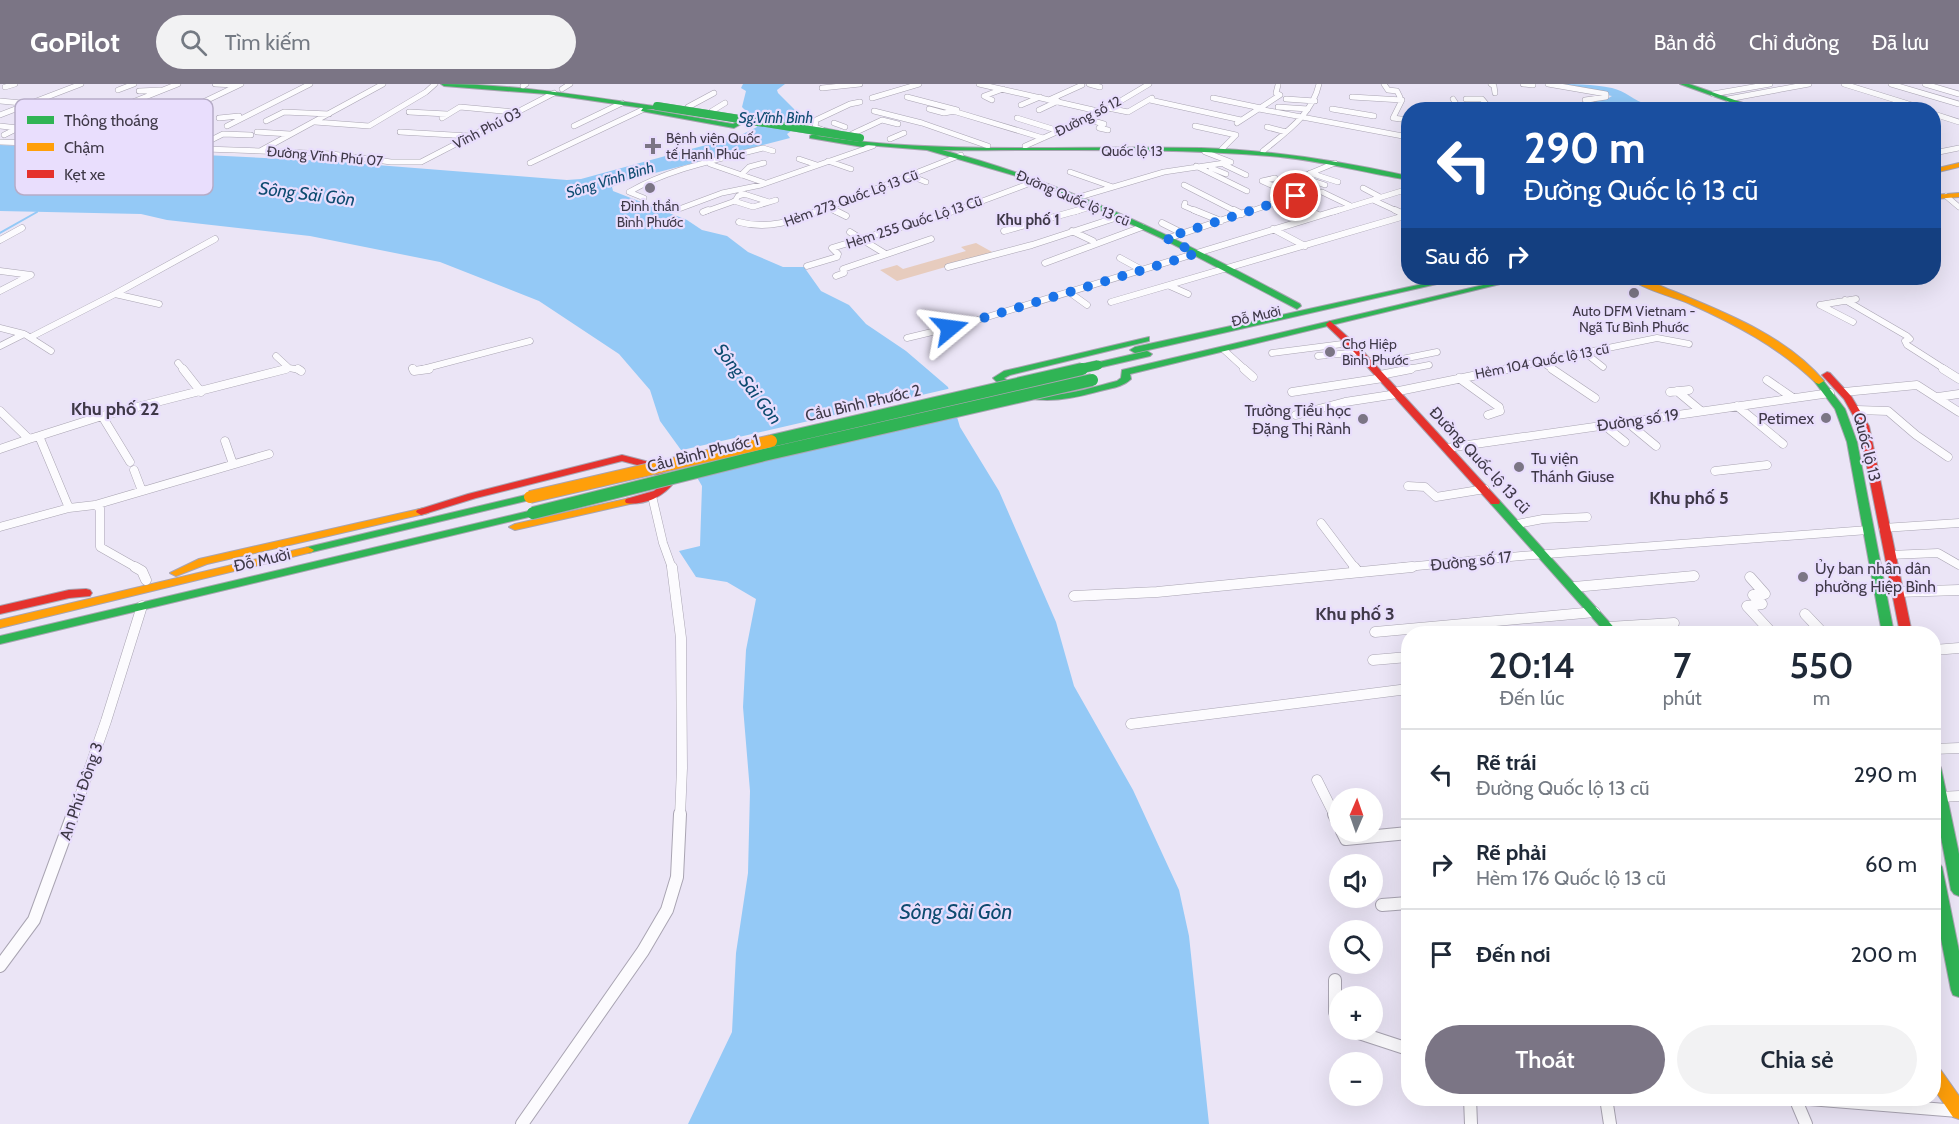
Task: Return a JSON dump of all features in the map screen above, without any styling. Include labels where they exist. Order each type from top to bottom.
[{"type":"main road","points":[[444,84],[562,89]]},
{"type":"main road","points":[[496,84],[562,89],[640,106],[734,126],[750,118],[688,108],[640,106]]},
{"type":"main road","points":[[1683,84],[1737,102]]},
{"type":"main road","points":[[640,106],[890,139],[926,147]]},
{"type":"main road","points":[[853,135],[829,126],[812,137],[873,146],[926,147]]},
{"type":"main road","name":"Quốc lộ 13","points":[[853,135],[926,147],[1206,159],[1264,154],[1334,167],[1401,184]]},
{"type":"main road","name":"Quốc lộ 13","points":[[926,147],[1025,146],[1263,151],[1332,159],[1401,183]]},
{"type":"main road","name":"Đường Quốc lộ 13 cũ","points":[[926,147],[961,155],[1036,181],[1076,198],[1228,268],[1312,316],[1359,352],[1607,626]]},
{"type":"main road","points":[[1941,169],[1959,161]]},
{"type":"main road","points":[[1941,170],[1959,165]]},
{"type":"main road","points":[[1941,172],[1959,172]]},
{"type":"main road","points":[[1421,287],[1437,285]]},
{"type":"main road","points":[[1421,287],[1440,285]]},
{"type":"main road","name":"Đỗ Mười","points":[[1093,361],[1312,316],[1482,285]]},
{"type":"main road","name":"Quốc lộ 13","points":[[1664,285],[1788,346],[1817,366],[1837,393],[1857,410],[1870,447],[1883,528],[1904,626]]},
{"type":"main road","name":"Đỗ Mười","points":[[1125,372],[1312,316],[1421,287]]},
{"type":"main road","name":"Đỗ Mười","points":[[1092,380],[1224,350],[1312,316],[1421,287]]},
{"type":"main road","name":"Đỗ Mười","points":[[1093,361],[1210,327],[1312,316]]},
{"type":"main road","name":"Đỗ Mười","points":[[1194,333],[1312,316]]},
{"type":"main road","points":[[1125,372],[1126,378],[1120,383],[1049,398],[1025,396],[1001,382],[998,376],[1111,347],[1194,333]]},
{"type":"main road","name":"Cầu Bình Phước 2","points":[[527,492],[1093,361]]},
{"type":"main road","name":"Cầu Bình Phước 1","points":[[533,513],[764,455],[1092,380]]},
{"type":"main road","name":"Quốc lộ 13","points":[[1837,393],[1850,437],[1887,626]]},
{"type":"main road","points":[[421,512],[472,496],[622,458],[631,458],[667,477],[669,486],[652,496],[519,527],[482,525]]},
{"type":"main road","name":"Đỗ Mười","points":[[176,573],[203,561],[421,512],[527,492]]},
{"type":"main road","name":"Đỗ Mười","points":[[0,611],[146,580],[527,492]]},
{"type":"main road","name":"Đỗ Mười","points":[[0,624],[527,492]]},
{"type":"main road","name":"Đỗ Mười","points":[[0,640],[533,513]]},
{"type":"main road","points":[[1941,806],[1959,890]]},
{"type":"main road","points":[[1941,901],[1959,990]]},
{"type":"main road","points":[[1941,1086],[1958,1111]]},
{"type":"street","points":[[5,87],[15,84]]},
{"type":"street","points":[[47,91],[66,84]]},
{"type":"street","points":[[42,99],[79,84]]},
{"type":"street","points":[[118,90],[134,84]]},
{"type":"street","points":[[142,99],[178,84]]},
{"type":"street","points":[[215,84],[240,85]]},
{"type":"street","points":[[227,126],[310,84]]},
{"type":"street","name":"Đường Vĩnh Phú 07","points":[[260,151],[383,84]]},
{"type":"street","points":[[315,122],[369,126],[426,92],[435,84]]},
{"type":"street","points":[[822,88],[860,84]]},
{"type":"street","points":[[872,98],[919,84]]},
{"type":"street","points":[[979,84],[1002,87],[1102,112]]},
{"type":"street","points":[[1089,84],[1100,87]]},
{"type":"street","name":"Đường số 12","points":[[1025,146],[1102,112],[1149,84]]},
{"type":"street","points":[[1263,151],[1302,117],[1319,94],[1319,84]]},
{"type":"street","points":[[1384,84],[1388,90],[1397,91],[1400,97]]},
{"type":"street","points":[[1491,84],[1494,86],[1495,93]]},
{"type":"street","points":[[1522,84],[1533,85]]},
{"type":"street","points":[[1548,84],[1607,95],[1586,99],[1588,102]]},
{"type":"street","points":[[1713,94],[1770,84]]},
{"type":"street","points":[[1728,99],[1809,84]]},
{"type":"street","points":[[1837,84],[1894,102]]},
{"type":"street","points":[[1844,84],[1902,102]]},
{"type":"street","points":[[1891,84],[1959,104]]},
{"type":"street","points":[[209,99],[240,85]]},
{"type":"street","points":[[1051,99],[1082,85]]},
{"type":"street","points":[[1234,125],[1280,95],[1276,93],[1278,85]]},
{"type":"street","points":[[1911,90],[1928,85],[1959,94]]},
{"type":"street","points":[[992,100],[984,96],[1002,87]]},
{"type":"street","name":"Vĩnh Phú 03","points":[[421,162],[562,89]]},
{"type":"street","points":[[139,90],[164,90]]},
{"type":"street","points":[[688,108],[714,93]]},
{"type":"street","points":[[1108,108],[1128,112],[1155,96]]},
{"type":"street","points":[[907,97],[957,110],[944,113],[930,109]]},
{"type":"street","points":[[1021,105],[1040,97]]},
{"type":"street","points":[[1352,97],[1402,100],[1393,118],[1401,119]]},
{"type":"street","points":[[1213,98],[1346,126],[1401,135]]},
{"type":"street","points":[[1286,99],[1315,101]]},
{"type":"street","points":[[1346,126],[1368,99]]},
{"type":"street","points":[[1466,99],[1482,99],[1484,102]]},
{"type":"street","points":[[1150,100],[1240,120]]},
{"type":"street","points":[[0,101],[15,103]]},
{"type":"street","points":[[1039,110],[1058,101]]},
{"type":"street","points":[[712,111],[725,102]]},
{"type":"street","points":[[829,126],[815,127],[816,120],[850,104],[860,102]]},
{"type":"street","points":[[1162,107],[1169,104]]},
{"type":"street","points":[[1194,110],[1205,104]]},
{"type":"street","points":[[574,126],[640,106]]},
{"type":"street","points":[[530,163],[640,106]]},
{"type":"street","points":[[442,118],[460,107],[514,112]]},
{"type":"street","points":[[1278,107],[1308,109]]},
{"type":"street","points":[[219,118],[238,116],[258,109]]},
{"type":"street","points":[[1332,109],[1374,116]]},
{"type":"street","points":[[874,111],[922,123],[988,146]]},
{"type":"street","points":[[953,111],[1043,138]]},
{"type":"street","points":[[409,112],[447,114]]},
{"type":"street","points":[[266,121],[281,113],[329,114]]},
{"type":"street","points":[[1941,115],[1956,119]]},
{"type":"street","points":[[1068,117],[1104,124],[1099,128],[1108,130]]},
{"type":"street","points":[[1017,118],[1059,131]]},
{"type":"street","points":[[1941,121],[1956,119]]},
{"type":"street","points":[[853,135],[882,120],[898,124]]},
{"type":"street","points":[[0,126],[15,128]]},
{"type":"street","points":[[1195,126],[1236,135],[1222,149]]},
{"type":"street","points":[[1267,127],[1286,132]]},
{"type":"street","points":[[3,135],[15,129]]},
{"type":"street","points":[[257,132],[292,134]]},
{"type":"street","points":[[400,132],[470,136]]},
{"type":"street","points":[[890,139],[904,133]]},
{"type":"street","points":[[213,139],[223,134],[251,135]]},
{"type":"street","points":[[0,142],[15,143]]},
{"type":"street","points":[[680,209],[744,191],[873,146]]},
{"type":"street","points":[[1941,151],[1959,147]]},
{"type":"street","points":[[213,148],[260,151]]},
{"type":"street","points":[[644,198],[628,192],[658,176],[763,148],[773,151]]},
{"type":"street","name":"Đường Vĩnh Phú 07","points":[[260,151],[332,154],[391,162],[421,162]]},
{"type":"street","name":"Hẻm 273 Quốc Lộ 13 Cũ","points":[[739,222],[757,227],[780,224],[893,183],[961,155]]},
{"type":"street","points":[[799,159],[817,165]]},
{"type":"street","points":[[1076,198],[1164,172],[1196,166],[1206,159],[1231,162],[1225,165]]},
{"type":"street","points":[[1206,159],[1246,175]]},
{"type":"street","points":[[1206,159],[1226,174]]},
{"type":"street","points":[[828,161],[850,169]]},
{"type":"street","points":[[708,163],[766,183]]},
{"type":"street","points":[[741,174],[749,167],[764,163]]},
{"type":"street","points":[[1196,166],[1246,191]]},
{"type":"street","points":[[1325,185],[1301,177],[1334,167]]},
{"type":"street","points":[[1070,172],[1113,188]]},
{"type":"street","points":[[1310,173],[1338,182]]},
{"type":"street","points":[[910,176],[926,183]]},
{"type":"street","points":[[1261,177],[1268,180]]},
{"type":"street","points":[[1166,238],[1299,195],[1263,181],[1275,178]]},
{"type":"street","name":"Hẻm 255 Quốc Lộ 13 Cũ","points":[[807,266],[837,257],[838,254],[832,248],[944,215],[1036,181]]},
{"type":"street","points":[[1277,187],[1295,182]]},
{"type":"street","points":[[893,183],[902,187]]},
{"type":"street","points":[[1184,185],[1242,214]]},
{"type":"street","points":[[1363,188],[1380,197]]},
{"type":"street","points":[[906,338],[961,325],[1373,200],[1401,188]]},
{"type":"street","points":[[734,201],[753,207],[772,201],[744,191]]},
{"type":"street","points":[[703,212],[734,201],[744,191]]},
{"type":"street","points":[[1322,192],[1349,206]]},
{"type":"street","points":[[1946,196],[1959,207]]},
{"type":"street","points":[[1373,200],[1401,212]]},
{"type":"street","points":[[1185,203],[1184,206],[1221,221]]},
{"type":"street","points":[[1297,205],[1318,215]]},
{"type":"street","points":[[1004,231],[1094,206]]},
{"type":"street","points":[[827,207],[846,216]]},
{"type":"street","points":[[948,267],[1021,249],[1118,217]]},
{"type":"street","points":[[1111,302],[1401,217]]},
{"type":"street","points":[[1162,223],[1182,233]]},
{"type":"street","points":[[1045,263],[1142,227]]},
{"type":"street","points":[[0,240],[22,228]]},
{"type":"street","points":[[1273,229],[1305,246]]},
{"type":"street","points":[[1072,231],[1093,241]]},
{"type":"street","points":[[850,232],[884,254]]},
{"type":"street","points":[[0,346],[69,319],[215,239]]},
{"type":"street","points":[[836,276],[844,273],[843,269],[931,240]]},
{"type":"street","points":[[897,250],[909,256]]},
{"type":"street","points":[[1120,258],[1142,270]]},
{"type":"street","points":[[0,271],[31,275],[0,291]]},
{"type":"street","points":[[0,276],[24,279]]},
{"type":"street","points":[[1170,286],[1188,294]]},
{"type":"street","points":[[1069,292],[1087,305]]},
{"type":"street","points":[[115,294],[159,304]]},
{"type":"street","points":[[1853,322],[1820,305],[1856,298]]},
{"type":"street","points":[[1845,300],[1907,336],[1910,339],[1905,341],[1907,345],[1959,379]]},
{"type":"street","points":[[0,333],[4,329],[27,335],[51,351]]},
{"type":"street","name":"Hẻm 104 Quốc lộ 13 cũ","points":[[1296,415],[1346,402],[1657,338],[1689,344]]},
{"type":"street","points":[[412,368],[414,370],[434,368],[530,341]]},
{"type":"street","points":[[1224,350],[1253,377]]},
{"type":"street","points":[[1318,356],[1359,352]]},
{"type":"street","points":[[1272,353],[1359,352],[1401,359],[1437,352]]},
{"type":"street","points":[[1584,352],[1604,367]]},
{"type":"street","points":[[276,356],[289,368]]},
{"type":"street","points":[[1540,361],[1594,398]]},
{"type":"street","points":[[178,363],[201,392]]},
{"type":"street","points":[[1292,392],[1429,365]]},
{"type":"street","points":[[0,449],[102,416],[289,368],[297,368],[301,371]]},
{"type":"street","points":[[1459,378],[1499,407],[1500,411],[1488,415]]},
{"type":"street","points":[[1767,380],[1793,398]]},
{"type":"street","name":"Đường số 19","points":[[1447,448],[1793,398],[1917,385],[1959,412]]},
{"type":"street","points":[[1689,390],[1673,392],[1701,411]]},
{"type":"street","points":[[1938,397],[1959,394]]},
{"type":"street","points":[[1737,406],[1783,444]]},
{"type":"street","points":[[1857,410],[1888,411],[1916,435],[1948,457]]},
{"type":"street","points":[[0,411],[29,439]]},
{"type":"street","points":[[102,416],[132,466],[142,491]]},
{"type":"street","points":[[1627,422],[1656,446]]},
{"type":"street","points":[[1604,425],[1625,442]]},
{"type":"street","points":[[39,436],[69,508]]},
{"type":"street","points":[[225,441],[233,465]]},
{"type":"street","points":[[0,527],[69,508],[95,504],[269,454]]},
{"type":"street","points":[[1715,471],[1767,465]]},
{"type":"street","points":[[1408,486],[1425,487],[1436,496],[1485,489]]},
{"type":"street","points":[[522,1124],[643,951],[667,910],[677,877],[682,768],[681,638],[673,571],[663,543],[652,496]]},
{"type":"street","points":[[95,504],[100,508],[100,547],[142,571],[146,580]]},
{"type":"street","points":[[1517,524],[1543,519],[1587,517]]},
{"type":"street","points":[[1321,523],[1358,572]]},
{"type":"street","points":[[1883,528],[1959,523]]},
{"type":"street","name":"Đường số 17","points":[[1074,596],[1157,592],[1544,554],[1868,530]]},
{"type":"street","points":[[1889,555],[1938,553],[1959,565]]},
{"type":"street","points":[[1574,588],[1694,576]]},
{"type":"street","points":[[1750,577],[1765,594],[1753,594],[1762,604],[1747,606],[1766,626]]},
{"type":"street","points":[[1897,592],[1959,590]]},
{"type":"street","name":"An Phú Đông 3","points":[[0,966],[34,920],[46,890],[106,721],[142,606]]},
{"type":"street","points":[[1432,626],[1595,612]]},
{"type":"street","points":[[1804,614],[1816,626]]},
{"type":"street","points":[[1647,626],[1674,623]]},
{"type":"street","points":[[1375,632],[1401,629]]},
{"type":"street","points":[[1941,649],[1959,648]]},
{"type":"street","points":[[1373,660],[1401,658]]},
{"type":"street","points":[[1131,724],[1401,690]]},
{"type":"street","points":[[1941,749],[1959,748]]},
{"type":"street","points":[[1317,780],[1329,804]]},
{"type":"street","points":[[1941,797],[1959,796]]},
{"type":"street","points":[[1383,834],[1401,833]]},
{"type":"street","points":[[1383,905],[1401,904]]},
{"type":"street","points":[[1335,980],[1335,986]]},
{"type":"street","points":[[1381,1040],[1401,1047]]},
{"type":"street","points":[[1470,1106],[1471,1124]]},
{"type":"street","points":[[1607,1106],[1610,1124]]},
{"type":"street","points":[[1799,1106],[1806,1124]]},
{"type":"street","points":[[1896,1106],[1958,1111]]},
{"type":"shaded area","points":[[976,243],[994,253],[897,281],[880,270],[897,265],[903,269],[966,251],[961,247]]},
{"type":"water","name":"Sông Sài Gòn","points":[[743,84],[785,84],[777,90],[778,93],[803,118],[802,123],[787,134],[790,138],[624,181],[612,187],[613,191],[687,220],[702,230],[727,236],[748,252],[783,267],[804,267],[821,291],[849,305],[866,324],[906,351],[948,387],[960,427],[999,491],[1056,622],[1074,686],[1133,790],[1179,890],[1189,936],[1209,1124],[688,1124],[732,1032],[736,953],[748,873],[750,791],[743,707],[746,650],[756,599],[727,582],[696,577],[679,551],[700,546],[702,486],[681,450],[660,421],[650,390],[619,354],[539,301],[440,262],[310,236],[167,220],[141,214],[0,211],[0,145],[15,146],[15,195],[213,195],[213,155],[326,161],[567,180],[581,179],[739,136],[757,127],[756,121],[742,107],[746,91],[741,88]]},
{"type":"water","points":[[1552,84],[1612,88],[1640,102],[1596,102],[1595,100],[1612,96]]},
{"type":"pier","points":[[952,388],[956,401],[686,465],[678,451]]},
{"type":"waterway","points":[[0,233],[37,212]]},
{"type":"traffic: fast","points":[[444,84],[547,92],[654,108]]},
{"type":"traffic: fast","points":[[1683,84],[1736,102]]},
{"type":"traffic: fast","points":[[657,106],[860,138]]},
{"type":"traffic: fast","points":[[643,110],[734,126],[749,118]]},
{"type":"traffic: fast","points":[[835,131],[823,130],[812,137],[863,145]]},
{"type":"traffic: fast","points":[[854,142],[923,148],[1202,150],[1271,154],[1340,163],[1401,176]]},
{"type":"traffic: fast","points":[[930,149],[978,161],[1072,195],[1164,236],[1297,306]]},
{"type":"traffic: fast","points":[[1135,350],[1428,285]]},
{"type":"traffic: fast","points":[[1125,372],[1492,285]]},
{"type":"traffic: fast","points":[[1125,372],[1126,379],[1120,383],[1072,395],[1040,398],[1011,389],[998,378],[1007,373],[1146,339]]},
{"type":"traffic: fast","points":[[1098,365],[1147,354]]},
{"type":"traffic: fast","points":[[771,441],[1098,365]]},
{"type":"traffic: fast","points":[[533,513],[764,455],[1092,380]]},
{"type":"traffic: fast","points":[[1819,381],[1840,409],[1852,442],[1887,626]]},
{"type":"traffic: fast","points":[[308,550],[530,497]]},
{"type":"traffic: fast","points":[[1495,502],[1607,626]]},
{"type":"traffic: fast","points":[[0,640],[533,513]]},
{"type":"traffic: fast","points":[[1941,802],[1959,890]]},
{"type":"traffic: fast","points":[[1941,901],[1959,990]]},
{"type":"traffic: slow","points":[[1941,169],[1959,165]]},
{"type":"traffic: slow","points":[[1941,196],[1959,195]]},
{"type":"traffic: slow","points":[[1650,285],[1707,308],[1757,333],[1801,363],[1819,381]]},
{"type":"traffic: slow","points":[[530,497],[771,441]]},
{"type":"traffic: slow","points":[[515,527],[630,501]]},
{"type":"traffic: slow","points":[[176,573],[203,561],[424,511]]},
{"type":"traffic: slow","points":[[0,624],[308,550]]},
{"type":"traffic: slow","points":[[1941,1085],[1959,1111]]},
{"type":"traffic: jam","points":[[1330,324],[1357,350],[1495,502]]},
{"type":"traffic: jam","points":[[1827,375],[1848,398],[1864,426],[1905,626]]},
{"type":"traffic: jam","points":[[421,512],[472,496],[622,458],[649,465],[670,481],[658,493],[630,501]]},
{"type":"traffic: jam","points":[[0,610],[69,594],[86,593]]},
{"type":"place","name":"Bệnh viện Quốc tế Hạnh Phúc","points":[[653,146]]},
{"type":"place","name":"Đình thần Bình Phước","points":[[650,188]]},
{"type":"place","name":"Auto DFM Vietnam - Ngã Tư Bình Phước","points":[[1634,293]]},
{"type":"place","name":"Chợ Hiệp Bình Phước","points":[[1330,352]]},
{"type":"place","name":"Petimex","points":[[1826,418]]},
{"type":"place","name":"Trường Tiểu học Đặng Thị Rành","points":[[1363,419]]},
{"type":"place","name":"Tu viện Thánh Giuse","points":[[1519,467]]},
{"type":"place","name":"Ủy ban nhân dân phường Hiệp Bình","points":[[1803,577]]},
{"type":"district","name":"Khu phố 1","points":[[1028,220]]},
{"type":"district","name":"Khu phố 22","points":[[115,409]]},
{"type":"district","name":"Khu phố 5","points":[[1689,498]]},
{"type":"district","name":"Khu phố 3","points":[[1355,614]]},
{"type":"route","points":[[950,328],[1189,256],[1196,253],[1166,238],[1296,196]]},
{"type":"water label","name":"Sg.Vĩnh Bình","points":[[776,118]]},
{"type":"water label","name":"Sông Vĩnh Bình","points":[[610,180]]}]
